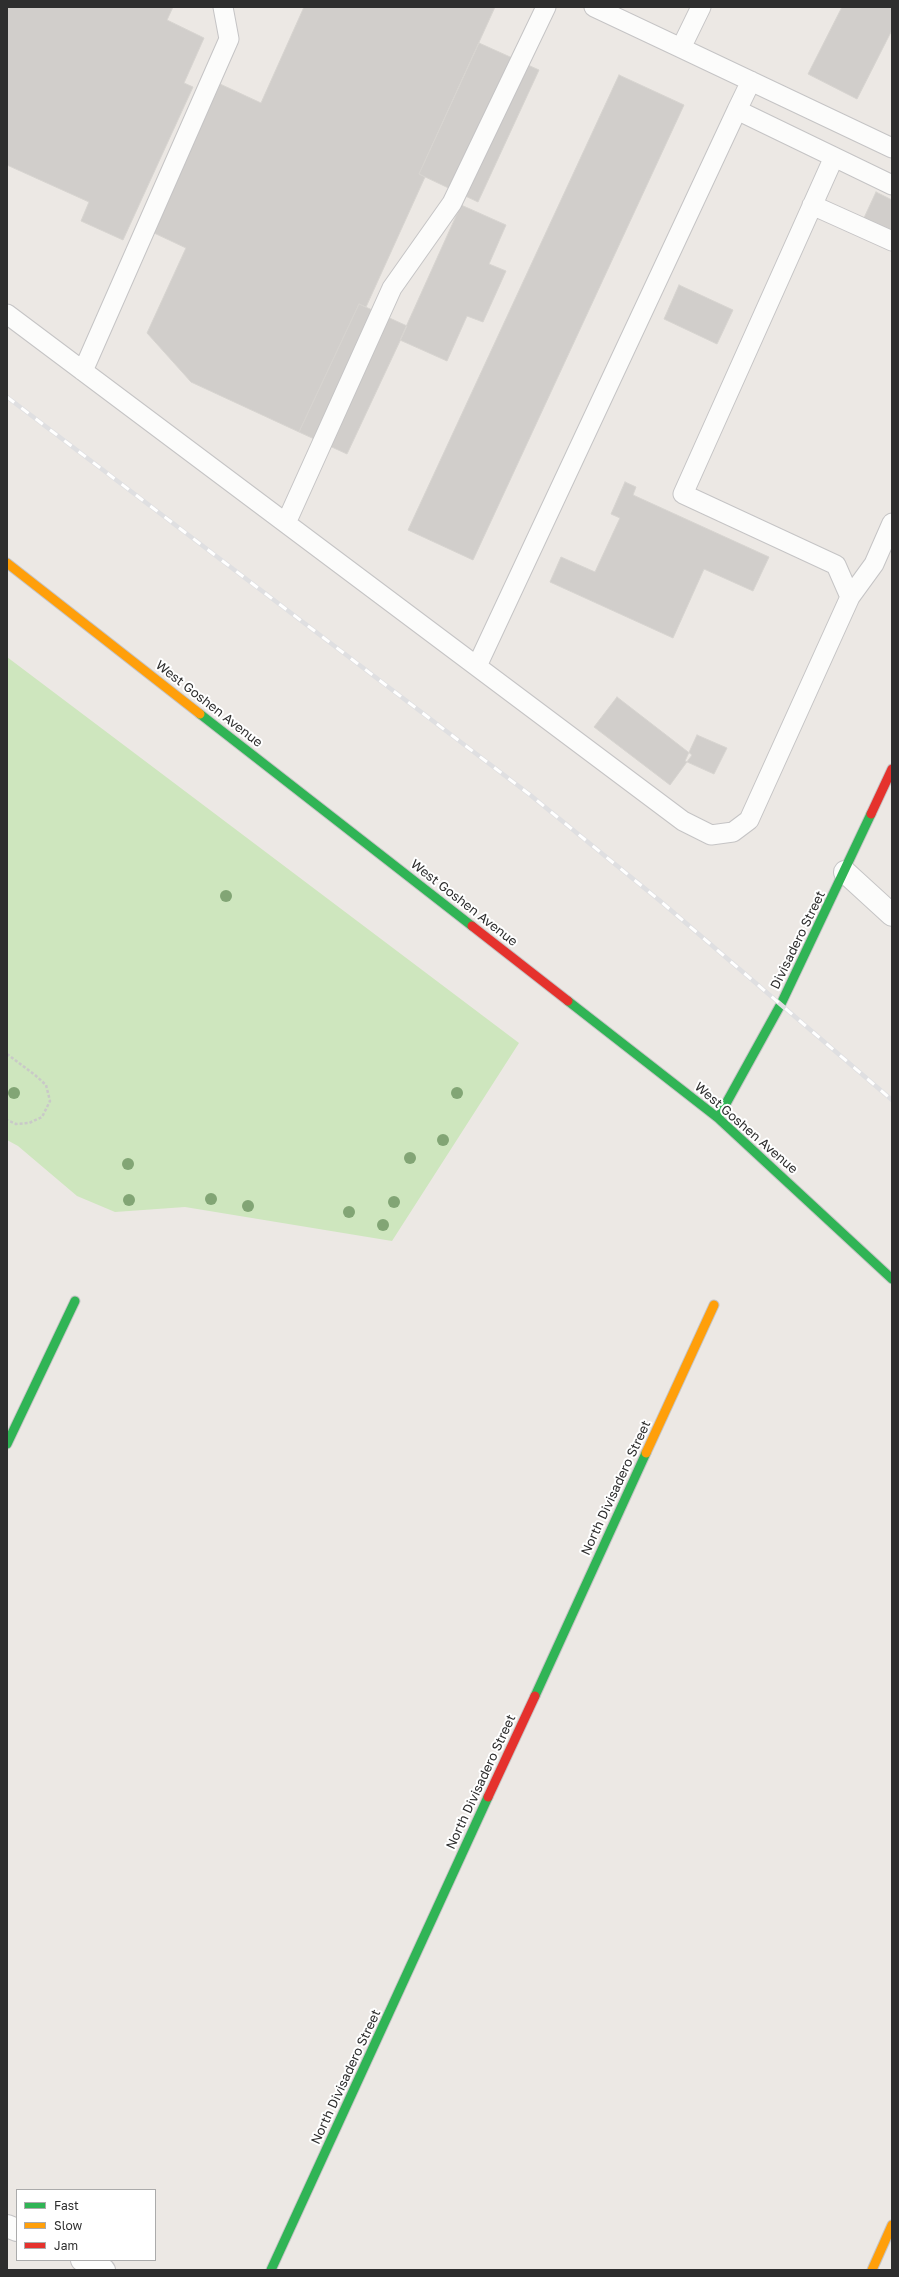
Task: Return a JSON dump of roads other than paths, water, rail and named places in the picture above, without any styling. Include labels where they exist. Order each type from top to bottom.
[{"type":"street","name":"West Goshen Avenue","points":[[7,564],[718,1118],[892,1279]]},
{"type":"street","name":"Divisadero Street","points":[[718,1118],[781,1004],[845,872],[892,769]]},
{"type":"street","points":[[845,872],[892,915]]},
{"type":"street","points":[[7,1444],[75,1301]]},
{"type":"street","name":"North Divisadero Street","points":[[271,2270],[714,1305]]},
{"type":"street","points":[[872,2270],[892,2225]]},
{"type":"street","points":[[84,2261],[104,2270]]},
{"type":"lane","points":[[83,371],[229,39],[224,7]]},
{"type":"lane","points":[[286,523],[392,288],[452,203],[546,7]]},
{"type":"lane","points":[[594,7],[892,148]]},
{"type":"lane","points":[[681,48],[701,7]]},
{"type":"lane","points":[[477,666],[750,80]]},
{"type":"lane","points":[[737,110],[892,185]]},
{"type":"lane","points":[[834,157],[684,494],[836,565],[850,597]]},
{"type":"lane","points":[[812,205],[892,241]]},
{"type":"lane","points":[[7,314],[683,821],[711,835],[733,832],[749,820],[850,597],[874,564],[892,523]]},
{"type":"railway","points":[[7,397],[529,794],[659,900],[892,1100]]}]
